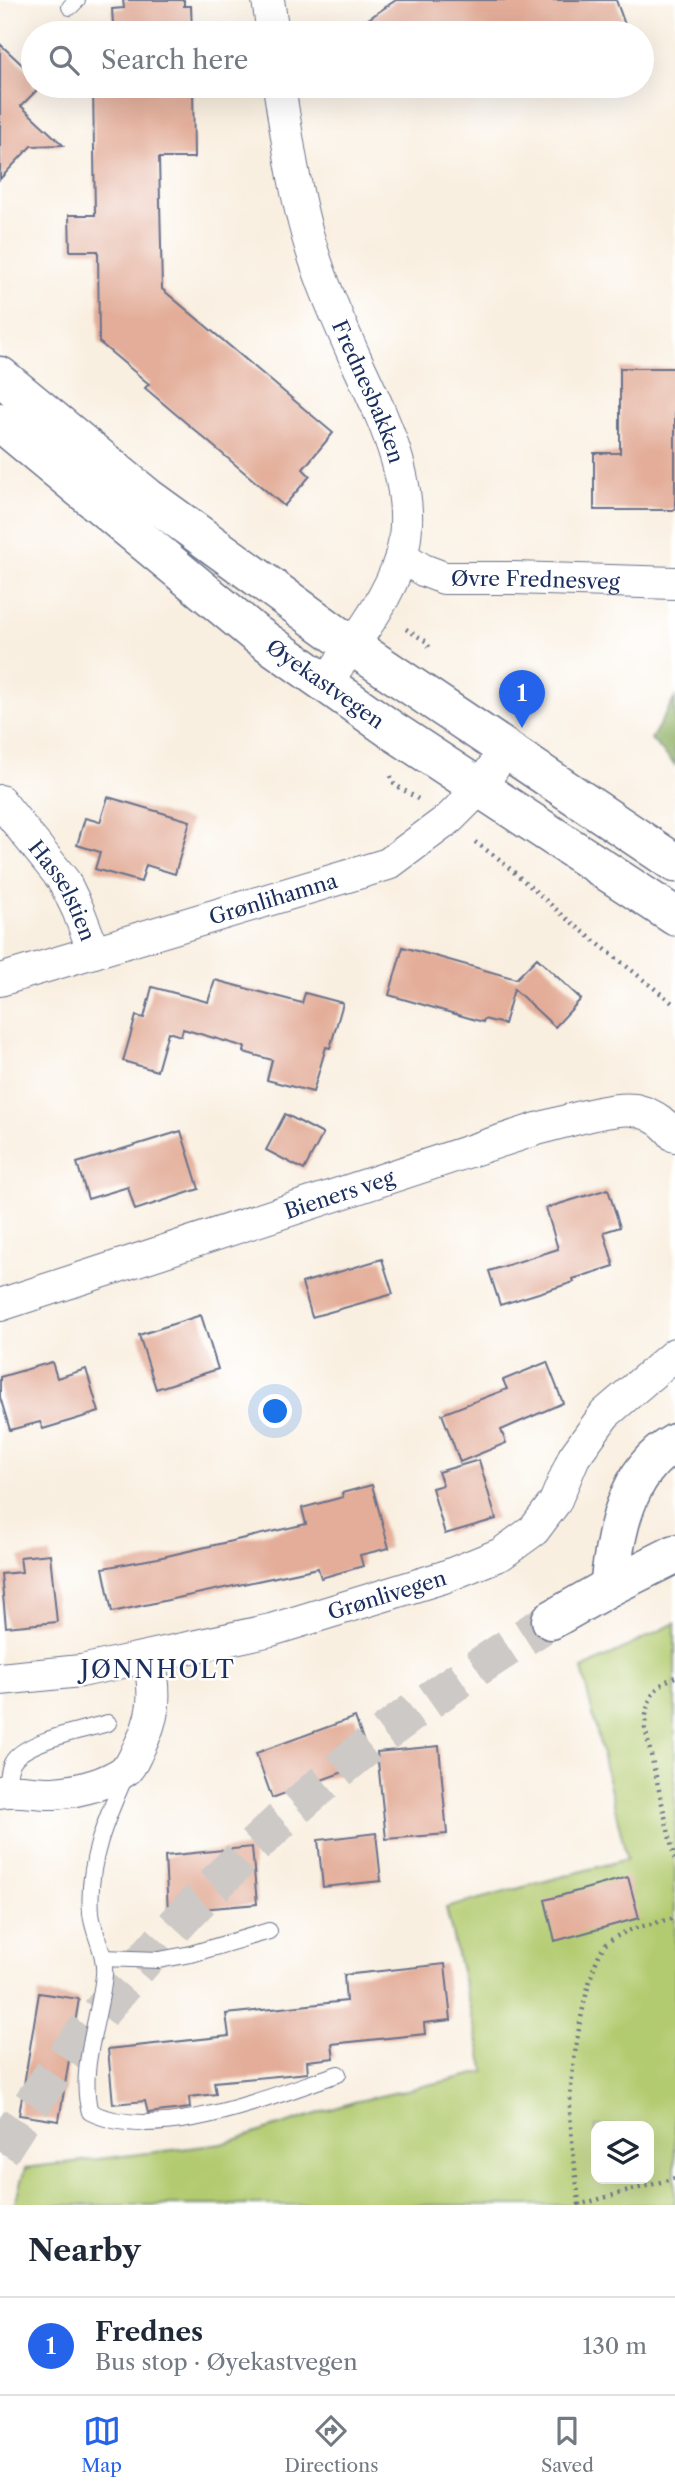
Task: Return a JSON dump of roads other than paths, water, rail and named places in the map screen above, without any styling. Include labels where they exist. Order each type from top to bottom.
[{"type":"main road","points":[[0,376],[146,497],[352,646],[675,863]]},
{"type":"main road","name":"Øyekastvegen","points":[[0,422],[253,632],[325,684],[675,916]]},
{"type":"main road","points":[[609,1587],[622,1513],[633,1489],[647,1467],[664,1448],[675,1443]]},
{"type":"main road","points":[[551,1620],[675,1554]]},
{"type":"street","points":[[268,0],[271,21]]},
{"type":"street","name":"Frednesbakken","points":[[281,98],[307,236],[339,321],[390,436],[400,470],[406,518],[401,556],[390,584],[325,684]]},
{"type":"street","name":"Øvre Frednesveg","points":[[401,556],[423,570],[444,578],[675,583]]},
{"type":"street","name":"Grønlihamna","points":[[0,981],[388,864],[450,818],[481,788],[506,748]]},
{"type":"street","name":"Hasselstien","points":[[0,801],[64,881],[94,952]]},
{"type":"street","name":"Bieners veg","points":[[0,1305],[537,1129],[621,1109],[638,1110],[663,1122],[675,1136]]},
{"type":"street","name":"Grønlivegen","points":[[0,1679],[81,1671],[271,1630],[444,1577],[501,1554],[534,1530],[555,1502],[574,1457],[605,1414],[675,1354]]},
{"type":"street","points":[[4,1791],[72,1791],[97,1784],[128,1769],[144,1738],[153,1711],[153,1679],[149,1658]]},
{"type":"lane","points":[[4,1791],[10,1765],[19,1753],[32,1746],[108,1723]]},
{"type":"lane","points":[[128,1769],[103,1824],[95,1854],[92,1915],[104,1958],[96,2028],[85,2082],[90,2112],[102,2118],[154,2124],[222,2112],[338,2074]]},
{"type":"lane","points":[[104,1958],[159,1960],[191,1954],[269,1931]]},
{"type":"tunnel","points":[[0,2152],[81,2037],[173,1928],[222,1877],[274,1827],[381,1736],[443,1691],[551,1620]]},
{"type":"place","name":"Frednes","points":[[522,728]]},
{"type":"district","name":"JØNNHOLT","points":[[158,1669]]}]
